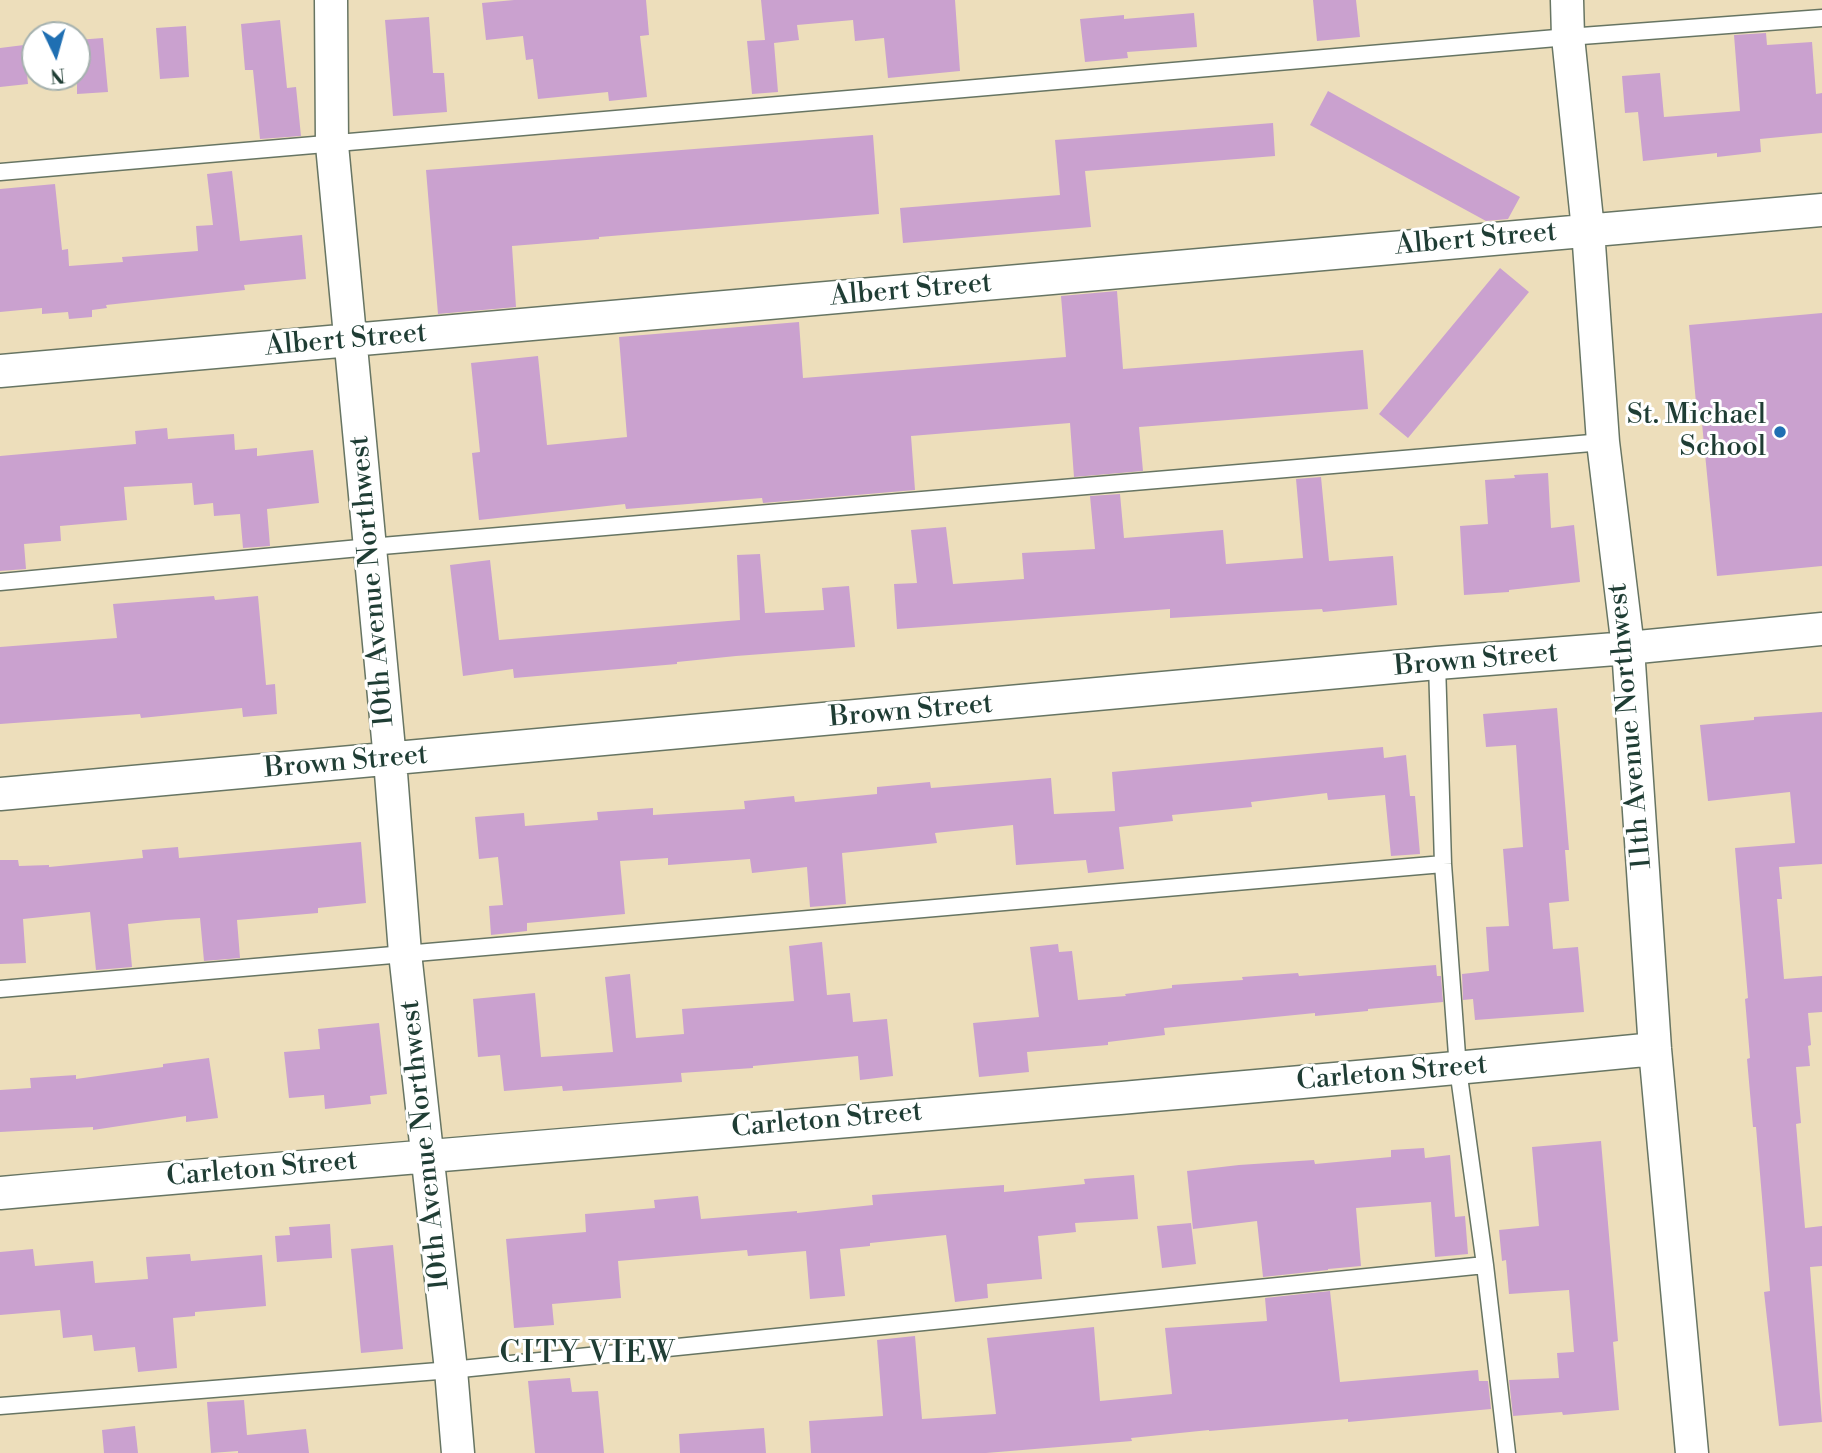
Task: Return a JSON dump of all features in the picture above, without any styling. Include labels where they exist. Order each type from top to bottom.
[{"type":"street","name":"10th Avenue Northwest","points":[[331,0],[331,145],[390,760],[405,953],[451,1370],[457,1453]]},
{"type":"street","name":"11th Avenue Northwest","points":[[1567,0],[1568,37],[1588,230],[1603,442],[1628,648],[1655,1049],[1692,1453]]},
{"type":"street","name":"Albert Street","points":[[0,372],[1822,210]]},
{"type":"street","name":"Brown Street","points":[[0,794],[1822,629]]},
{"type":"street","name":"Carleton Street","points":[[0,1193],[1458,1069],[1655,1049]]},
{"type":"lane","points":[[0,172],[1568,37],[1822,18]]},
{"type":"lane","points":[[0,582],[370,547],[1603,442]]},
{"type":"lane","points":[[1437,663],[1443,864],[1458,1069],[1507,1453]]},
{"type":"lane","points":[[0,989],[1443,864]]},
{"type":"lane","points":[[0,1406],[451,1370],[1485,1265]]},
{"type":"building","points":[[514,0],[646,0],[649,35],[640,36],[647,97],[609,101],[608,92],[538,99],[533,59],[526,60],[523,36],[486,40],[482,3]]},
{"type":"building","points":[[761,0],[955,0],[960,71],[888,78],[884,38],[855,41],[853,20],[797,25],[799,40],[774,43],[778,92],[752,94],[747,41],[765,40]]},
{"type":"building","points":[[1313,0],[1356,0],[1360,37],[1317,41]]},
{"type":"building","points":[[1194,13],[1197,47],[1127,52],[1128,58],[1085,62],[1080,19],[1124,15],[1124,19]]},
{"type":"building","points":[[429,17],[433,73],[444,73],[447,112],[393,116],[385,20]]},
{"type":"building","points":[[280,20],[287,88],[296,87],[301,136],[260,139],[253,70],[245,70],[241,24]]},
{"type":"building","points":[[186,26],[189,77],[160,79],[156,28]]},
{"type":"building","points":[[1766,33],[1767,45],[1812,42],[1816,94],[1822,93],[1822,133],[1760,139],[1761,152],[1717,157],[1717,153],[1643,161],[1638,112],[1625,113],[1622,76],[1660,73],[1664,117],[1740,111],[1734,35]]},
{"type":"building","points":[[103,38],[108,92],[77,94],[77,91],[91,91],[91,39]]},
{"type":"building","points":[[21,45],[21,85],[0,87],[0,48]]},
{"type":"building","points":[[1328,91],[1520,197],[1508,219],[1486,221],[1310,125]]},
{"type":"building","points":[[1273,123],[1275,156],[1085,171],[1091,227],[903,243],[900,208],[1060,195],[1055,140]]},
{"type":"building","points":[[873,135],[879,214],[512,246],[516,307],[438,314],[426,170]]},
{"type":"building","points":[[232,171],[240,241],[302,235],[306,279],[244,285],[245,290],[106,305],[107,308],[92,310],[92,317],[69,319],[68,312],[42,314],[42,308],[0,312],[0,189],[55,184],[62,250],[68,249],[69,266],[123,262],[122,257],[198,251],[196,226],[213,225],[207,174]]},
{"type":"building","points":[[1500,268],[1529,292],[1408,438],[1379,414]]},
{"type":"building","points":[[1117,291],[1123,369],[1363,350],[1368,409],[1139,427],[1143,471],[1074,477],[1070,423],[911,436],[915,490],[763,503],[762,498],[626,509],[625,504],[479,520],[472,453],[480,452],[471,363],[538,356],[547,445],[627,437],[619,337],[799,322],[803,378],[1066,357],[1061,296]]},
{"type":"building","name":"St. Michael School","points":[[1822,313],[1822,566],[1717,576],[1701,413],[1697,414],[1689,325]]},
{"type":"building","points":[[167,428],[168,439],[234,434],[235,450],[257,448],[257,456],[313,450],[319,503],[267,509],[270,546],[243,548],[240,514],[214,516],[213,503],[194,505],[192,483],[124,487],[127,520],[60,526],[61,541],[24,544],[26,569],[0,571],[0,456],[136,444],[135,431]]},
{"type":"building","points":[[1548,473],[1551,528],[1574,525],[1580,582],[1464,595],[1460,526],[1488,524],[1485,480]]},
{"type":"building","points":[[1321,477],[1329,561],[1393,556],[1397,605],[1323,612],[1322,609],[1170,618],[1170,609],[897,629],[894,584],[917,583],[911,530],[946,527],[953,584],[1024,579],[1022,553],[1095,549],[1090,496],[1120,494],[1124,538],[1223,530],[1226,564],[1303,558],[1296,479]]},
{"type":"building","points":[[760,554],[765,613],[824,610],[822,588],[849,586],[855,647],[514,678],[513,669],[463,676],[450,565],[490,560],[499,640],[740,620],[737,555]]},
{"type":"building","points":[[214,596],[215,600],[258,596],[266,685],[275,684],[277,714],[243,717],[242,708],[141,718],[140,714],[0,724],[0,647],[117,638],[113,604]]},
{"type":"building","points":[[1557,708],[1569,850],[1565,850],[1569,901],[1549,903],[1553,949],[1578,947],[1584,1012],[1475,1020],[1473,999],[1463,1000],[1462,974],[1489,971],[1486,927],[1509,926],[1503,849],[1523,847],[1516,745],[1486,747],[1483,714]]},
{"type":"building","points":[[1822,712],[1822,864],[1779,867],[1782,899],[1777,899],[1784,979],[1822,976],[1822,1012],[1808,1013],[1810,1066],[1796,1067],[1801,1123],[1796,1124],[1805,1228],[1822,1226],[1822,1266],[1810,1267],[1822,1422],[1779,1426],[1764,1292],[1770,1291],[1756,1127],[1753,1127],[1747,1059],[1750,1058],[1745,999],[1748,998],[1735,848],[1795,843],[1790,792],[1708,801],[1700,725],[1754,720],[1754,717]]},
{"type":"building","points":[[1383,747],[1384,758],[1406,755],[1410,796],[1415,796],[1420,854],[1391,856],[1385,795],[1328,800],[1327,793],[1251,802],[1252,807],[1172,815],[1173,821],[1119,827],[1124,869],[1088,873],[1086,860],[1016,865],[1013,825],[935,833],[937,843],[842,853],[846,904],[810,907],[807,867],[752,873],[750,859],[668,865],[668,858],[620,861],[625,914],[527,923],[527,931],[491,935],[489,906],[503,905],[498,857],[479,859],[475,817],[524,813],[525,826],[598,820],[597,812],[653,808],[653,815],[745,809],[744,801],[794,796],[795,802],[877,794],[877,787],[930,782],[931,788],[1051,778],[1054,814],[1115,811],[1112,772]]},
{"type":"building","points":[[361,842],[366,903],[318,908],[318,913],[237,920],[240,958],[204,961],[200,918],[166,920],[128,924],[132,967],[96,970],[90,912],[23,919],[26,963],[0,964],[0,860],[18,860],[19,866],[49,867],[143,858],[142,850],[178,847],[179,858]]},
{"type":"building","points":[[822,942],[827,995],[850,993],[853,1022],[887,1019],[893,1076],[860,1080],[858,1056],[681,1073],[682,1082],[563,1091],[562,1086],[504,1091],[500,1055],[478,1057],[473,999],[535,993],[541,1057],[613,1052],[605,977],[630,974],[636,1038],[684,1034],[682,1009],[794,1001],[789,946]]},
{"type":"building","points":[[1058,944],[1059,952],[1072,951],[1078,1000],[1126,996],[1125,994],[1172,988],[1172,985],[1243,980],[1242,977],[1298,973],[1299,976],[1436,965],[1437,976],[1441,976],[1443,1002],[1164,1028],[1165,1035],[1108,1042],[1108,1045],[1027,1052],[1029,1072],[979,1077],[973,1023],[1039,1017],[1030,947]]},
{"type":"building","points":[[379,1023],[387,1094],[370,1096],[371,1104],[325,1109],[324,1095],[289,1098],[284,1052],[320,1049],[318,1029]]},
{"type":"building","points":[[209,1058],[218,1118],[186,1122],[186,1116],[93,1130],[93,1127],[0,1132],[0,1090],[31,1088],[30,1078],[76,1075],[76,1079]]},
{"type":"building","points":[[1601,1141],[1618,1341],[1613,1342],[1619,1410],[1513,1416],[1509,1380],[1559,1378],[1557,1353],[1574,1352],[1569,1290],[1509,1294],[1506,1260],[1502,1261],[1499,1230],[1539,1226],[1532,1147]]},
{"type":"building","points":[[1424,1148],[1425,1158],[1450,1155],[1455,1217],[1465,1216],[1468,1254],[1435,1257],[1431,1202],[1356,1208],[1361,1266],[1328,1270],[1263,1277],[1257,1221],[1193,1229],[1187,1171],[1239,1165],[1314,1160],[1315,1164],[1391,1157],[1391,1150]]},
{"type":"building","points":[[1134,1175],[1138,1219],[1075,1223],[1076,1232],[1038,1236],[1042,1279],[987,1284],[988,1298],[955,1302],[946,1235],[840,1249],[845,1296],[810,1299],[806,1251],[748,1256],[747,1250],[618,1261],[621,1298],[552,1304],[554,1325],[514,1328],[506,1239],[586,1232],[585,1214],[655,1208],[654,1200],[698,1196],[701,1219],[797,1213],[873,1205],[872,1195],[1004,1185],[1004,1192],[1085,1184],[1084,1179]]},
{"type":"building","points":[[1191,1223],[1196,1264],[1162,1268],[1157,1226]]},
{"type":"building","points":[[330,1224],[332,1258],[277,1262],[275,1236],[290,1235],[289,1227]]},
{"type":"building","points":[[393,1245],[403,1349],[361,1353],[351,1249]]},
{"type":"building","points":[[33,1249],[35,1266],[93,1261],[95,1283],[148,1279],[146,1257],[190,1254],[191,1261],[262,1255],[266,1306],[195,1312],[195,1316],[173,1318],[177,1368],[138,1372],[135,1347],[94,1351],[92,1335],[63,1338],[60,1310],[0,1315],[0,1252]]},
{"type":"building","points":[[1330,1291],[1340,1382],[1478,1370],[1479,1381],[1488,1381],[1491,1409],[1348,1422],[1348,1419],[1209,1430],[1131,1438],[1132,1441],[986,1453],[811,1453],[809,1421],[883,1416],[877,1340],[915,1336],[922,1419],[996,1414],[987,1338],[1094,1327],[1100,1401],[1172,1394],[1165,1328],[1267,1321],[1265,1298]]},
{"type":"building","points":[[570,1378],[572,1392],[598,1391],[604,1453],[535,1453],[528,1381]]},
{"type":"building","points":[[244,1400],[247,1435],[306,1429],[309,1453],[211,1453],[207,1402]]},
{"type":"building","points":[[135,1426],[138,1453],[104,1453],[102,1430]]},
{"type":"building","points":[[764,1428],[766,1453],[680,1453],[679,1434]]},
{"type":"place","name":"St. Michael School","points":[[1780,432]]},
{"type":"district","name":"CITY VIEW","points":[[588,1355]]}]
